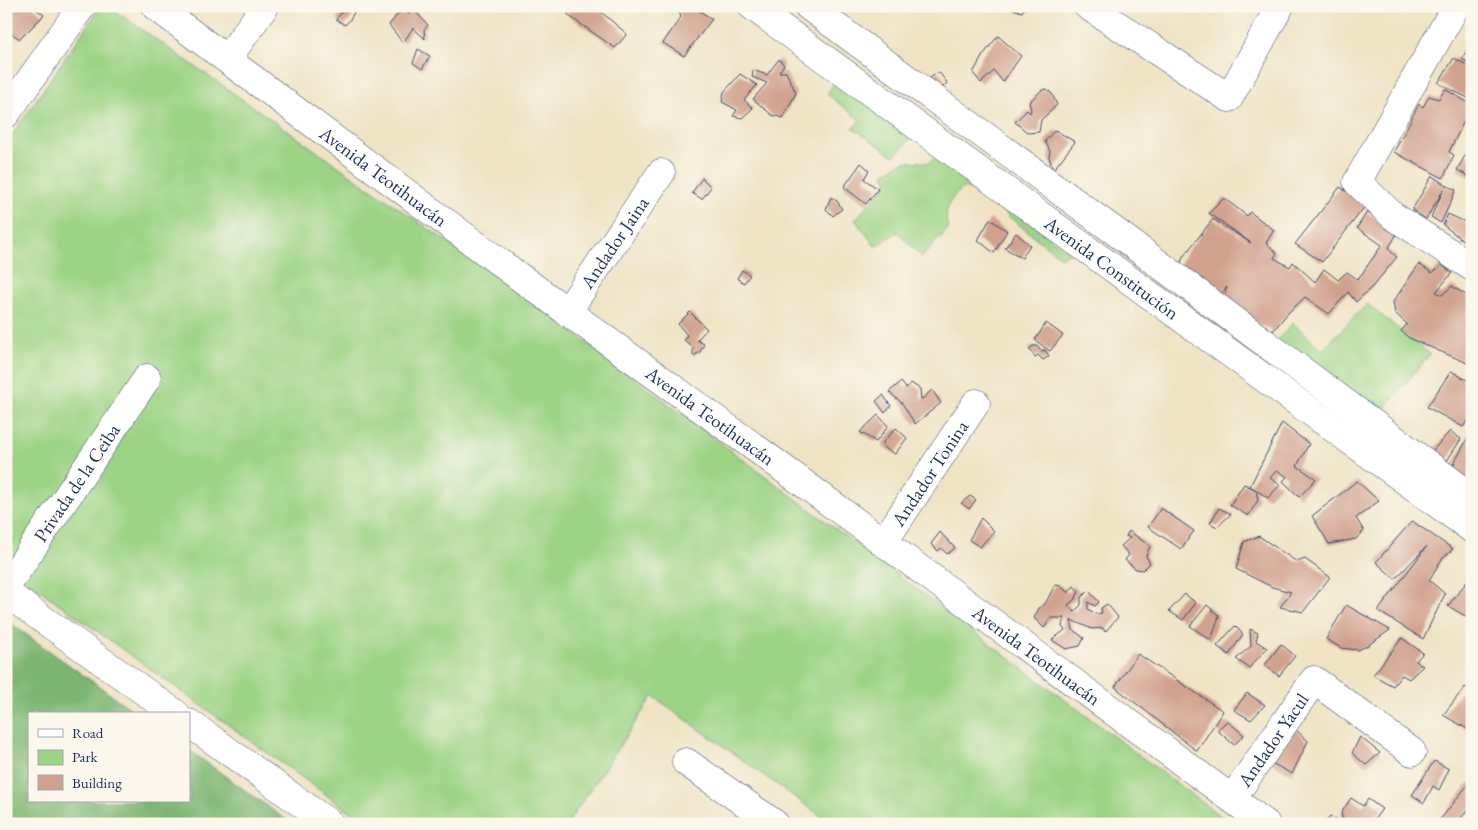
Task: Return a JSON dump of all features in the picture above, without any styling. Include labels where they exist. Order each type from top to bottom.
[{"type":"street","points":[[6,114],[82,6]]},
{"type":"street","name":"Avenida Teotihuacán","points":[[155,6],[567,312],[1266,824]]},
{"type":"street","points":[[227,59],[264,6]]},
{"type":"street","name":"Avenida Constitución","points":[[752,6],[1472,530]]},
{"type":"street","name":"Avenida Constitución","points":[[808,6],[1472,497]]},
{"type":"street","points":[[1105,11],[1228,98],[1280,6]]},
{"type":"street","points":[[1456,6],[1357,182],[1393,216],[1472,267]]},
{"type":"street","name":"Andador Jaina","points":[[567,312],[661,173]]},
{"type":"street","points":[[1179,316],[1196,292]]},
{"type":"street","name":"Privada de la Ceiba","points":[[6,587],[147,378]]},
{"type":"street","name":"Andador Tonina","points":[[883,544],[976,403]]},
{"type":"street","points":[[6,593],[173,712]]},
{"type":"street","name":"Andador Yacul","points":[[1232,799],[1314,680],[1412,752]]},
{"type":"street","points":[[190,724],[330,824]]},
{"type":"street","points":[[686,762],[775,824]]},
{"type":"green space","points":[[101,6],[108,6],[512,287],[1231,824],[832,824],[653,696],[567,824],[367,824],[6,566],[6,144]]},
{"type":"green space","points":[[835,82],[913,137],[894,156],[853,128],[860,120],[827,94]]},
{"type":"green space","points":[[939,155],[1070,253],[1060,257],[983,196],[965,187],[951,200],[946,216],[948,229],[922,257],[897,232],[876,247],[855,220],[888,182],[884,174],[904,162],[928,163]]},
{"type":"green space","points":[[1367,304],[1430,354],[1378,416],[1273,346],[1293,323],[1322,350]]},
{"type":"green space","points":[[6,620],[135,712],[28,712],[28,802],[190,802],[190,751],[292,824],[6,824]]},
{"type":"building","points":[[6,6],[32,6],[44,15],[20,39],[6,30]]},
{"type":"building","points":[[347,6],[353,6],[356,9],[345,25],[336,19]]},
{"type":"building","points":[[424,6],[436,6],[430,11]]},
{"type":"building","points":[[571,6],[594,6],[627,34],[615,48],[569,16],[567,11]]},
{"type":"building","points":[[677,6],[692,6],[712,19],[684,56],[663,43],[681,17]]},
{"type":"building","points":[[1015,6],[1026,6],[1022,12],[1013,9]]},
{"type":"building","points":[[402,9],[409,14],[414,10],[428,25],[424,30],[425,39],[413,28],[403,43],[389,25]]},
{"type":"building","points":[[998,36],[1021,56],[1003,82],[994,71],[981,83],[973,73],[983,55]]},
{"type":"building","points":[[1472,41],[1472,64],[1462,59]]},
{"type":"building","points":[[418,49],[430,56],[422,69],[413,63]]},
{"type":"building","points":[[1454,58],[1472,68],[1472,100],[1438,83]]},
{"type":"building","points":[[779,59],[784,65],[779,72],[786,72],[796,93],[783,118],[772,115],[753,99],[767,83],[752,77],[753,70],[767,75]]},
{"type":"building","points":[[939,72],[947,83],[936,94],[926,89],[930,78]]},
{"type":"building","points":[[740,74],[757,85],[744,100],[753,108],[742,118],[733,116],[737,110],[722,102],[724,92]]},
{"type":"building","points":[[1047,89],[1052,94],[1057,105],[1041,120],[1039,132],[1028,133],[1015,122],[1027,110],[1030,113],[1029,102],[1042,90]]},
{"type":"building","points":[[1445,89],[1472,105],[1449,152],[1454,155],[1443,178],[1394,152],[1419,104],[1423,107],[1429,96],[1439,99]]},
{"type":"building","points":[[1055,130],[1075,142],[1053,170],[1049,157],[1050,151],[1045,141]]},
{"type":"building","points":[[1466,154],[1472,157],[1472,178],[1457,170]]},
{"type":"building","points":[[861,163],[869,170],[864,179],[878,189],[866,204],[844,187]]},
{"type":"building","points":[[1432,176],[1456,190],[1441,223],[1431,217],[1444,189],[1426,219],[1412,210]]},
{"type":"building","points":[[702,178],[711,187],[702,199],[692,193]]},
{"type":"building","points":[[1340,187],[1366,205],[1322,262],[1295,244]]},
{"type":"building","points":[[831,197],[837,201],[842,209],[833,216],[826,209]]},
{"type":"building","points":[[1224,198],[1247,216],[1250,212],[1274,230],[1266,243],[1277,253],[1274,258],[1290,267],[1293,262],[1315,282],[1324,269],[1338,280],[1347,272],[1357,279],[1361,275],[1382,245],[1357,228],[1367,212],[1397,234],[1388,249],[1397,257],[1373,286],[1356,302],[1348,292],[1329,314],[1305,297],[1273,331],[1221,307],[1227,287],[1217,299],[1179,268],[1183,257],[1213,219],[1251,243],[1209,213]]},
{"type":"building","points":[[1448,214],[1472,225],[1472,247],[1443,225]]},
{"type":"building","points":[[990,219],[1007,231],[994,253],[978,240]]},
{"type":"building","points":[[1016,233],[1030,245],[1022,258],[1005,248]]},
{"type":"building","points":[[1419,264],[1432,273],[1442,265],[1452,273],[1436,292],[1442,295],[1452,286],[1472,299],[1472,365],[1409,338],[1401,331],[1407,324],[1395,313],[1393,302]]},
{"type":"building","points":[[742,270],[750,275],[744,283],[737,278]]},
{"type":"building","points":[[690,312],[707,329],[697,340],[704,344],[700,352],[693,356],[693,347],[684,340],[687,335],[678,324]]},
{"type":"building","points":[[1046,323],[1063,335],[1050,351],[1035,340]]},
{"type":"building","points":[[1037,346],[1041,351],[1045,350],[1049,356],[1043,360],[1038,355],[1035,357],[1029,349]]},
{"type":"building","points":[[1451,371],[1472,383],[1472,416],[1463,427],[1427,407]]},
{"type":"building","points":[[901,382],[906,388],[911,383],[920,389],[921,400],[932,390],[941,403],[915,424],[902,403],[889,392]]},
{"type":"building","points":[[883,395],[891,406],[885,413],[876,401]]},
{"type":"building","points":[[878,415],[888,426],[876,442],[860,432]]},
{"type":"building","points":[[1282,423],[1309,444],[1297,466],[1316,479],[1299,497],[1283,481],[1287,477],[1277,470],[1270,478],[1280,485],[1268,498],[1250,486]]},
{"type":"building","points":[[896,428],[907,438],[895,454],[883,447],[883,442]]},
{"type":"building","points":[[1472,430],[1472,485],[1451,469]]},
{"type":"building","points":[[1450,431],[1461,439],[1441,470],[1426,458]]},
{"type":"building","points":[[1357,481],[1379,501],[1356,518],[1364,531],[1356,539],[1329,544],[1312,516]]},
{"type":"building","points":[[1244,484],[1256,490],[1258,500],[1248,516],[1230,505]]},
{"type":"building","points":[[970,496],[976,500],[969,509],[961,503]]},
{"type":"building","points":[[1161,508],[1194,531],[1181,549],[1148,527]]},
{"type":"building","points":[[1219,508],[1231,514],[1217,527],[1210,523]]},
{"type":"building","points":[[981,518],[994,531],[980,547],[969,540]]},
{"type":"building","points":[[1412,521],[1453,549],[1442,559],[1429,580],[1445,594],[1423,639],[1378,611],[1427,546],[1395,579],[1376,562]]},
{"type":"building","points":[[1129,531],[1150,546],[1146,556],[1150,563],[1143,570],[1136,569],[1125,560],[1129,555],[1121,546],[1130,538],[1126,536]]},
{"type":"building","points":[[940,532],[955,548],[947,554],[941,548],[938,551],[931,544]]},
{"type":"building","points":[[1259,536],[1297,562],[1305,559],[1330,577],[1303,612],[1280,607],[1291,592],[1272,587],[1236,569],[1244,542]]},
{"type":"building","points":[[1472,575],[1472,614],[1467,617],[1448,606]]},
{"type":"building","points":[[1055,585],[1061,586],[1068,593],[1074,586],[1079,592],[1068,605],[1074,612],[1081,605],[1081,597],[1089,591],[1099,602],[1095,606],[1088,602],[1088,609],[1096,614],[1102,613],[1101,608],[1107,604],[1118,617],[1105,632],[1103,628],[1092,629],[1071,620],[1073,630],[1084,638],[1080,646],[1066,649],[1052,640],[1065,630],[1062,627],[1064,618],[1051,618],[1044,628],[1034,618],[1039,608],[1045,604]]},
{"type":"building","points":[[1185,594],[1196,603],[1183,620],[1169,611]]},
{"type":"building","points":[[1207,605],[1219,616],[1211,640],[1190,626]]},
{"type":"building","points":[[1346,605],[1390,630],[1358,650],[1341,648],[1326,639]]},
{"type":"building","points":[[1235,626],[1243,634],[1229,655],[1217,646]]},
{"type":"building","points":[[1250,629],[1258,633],[1256,641],[1267,648],[1249,668],[1236,659],[1251,646]]},
{"type":"building","points":[[1402,638],[1423,653],[1416,661],[1423,666],[1409,679],[1402,675],[1393,686],[1373,675]]},
{"type":"building","points":[[1281,644],[1295,656],[1279,676],[1265,665]]},
{"type":"building","points":[[1138,654],[1223,711],[1197,751],[1115,687]]},
{"type":"building","points":[[1465,687],[1472,692],[1471,731],[1443,715]]},
{"type":"building","points":[[1247,693],[1265,705],[1251,720],[1234,710]]},
{"type":"building","points":[[1227,721],[1244,735],[1234,745],[1217,730]]},
{"type":"building","points":[[1293,727],[1308,741],[1292,774],[1270,762]]},
{"type":"building","points":[[1360,737],[1380,753],[1366,765],[1352,753]]},
{"type":"building","points":[[1434,761],[1449,769],[1439,790],[1433,786],[1424,803],[1412,795]]},
{"type":"building","points":[[1470,782],[1472,784],[1472,805],[1456,824],[1446,824],[1439,821]]},
{"type":"building","points":[[1351,798],[1363,806],[1368,799],[1382,809],[1371,824],[1366,819],[1358,824],[1344,824],[1341,813]]},
{"type":"building","points":[[1330,816],[1342,824],[1324,824]]}]
